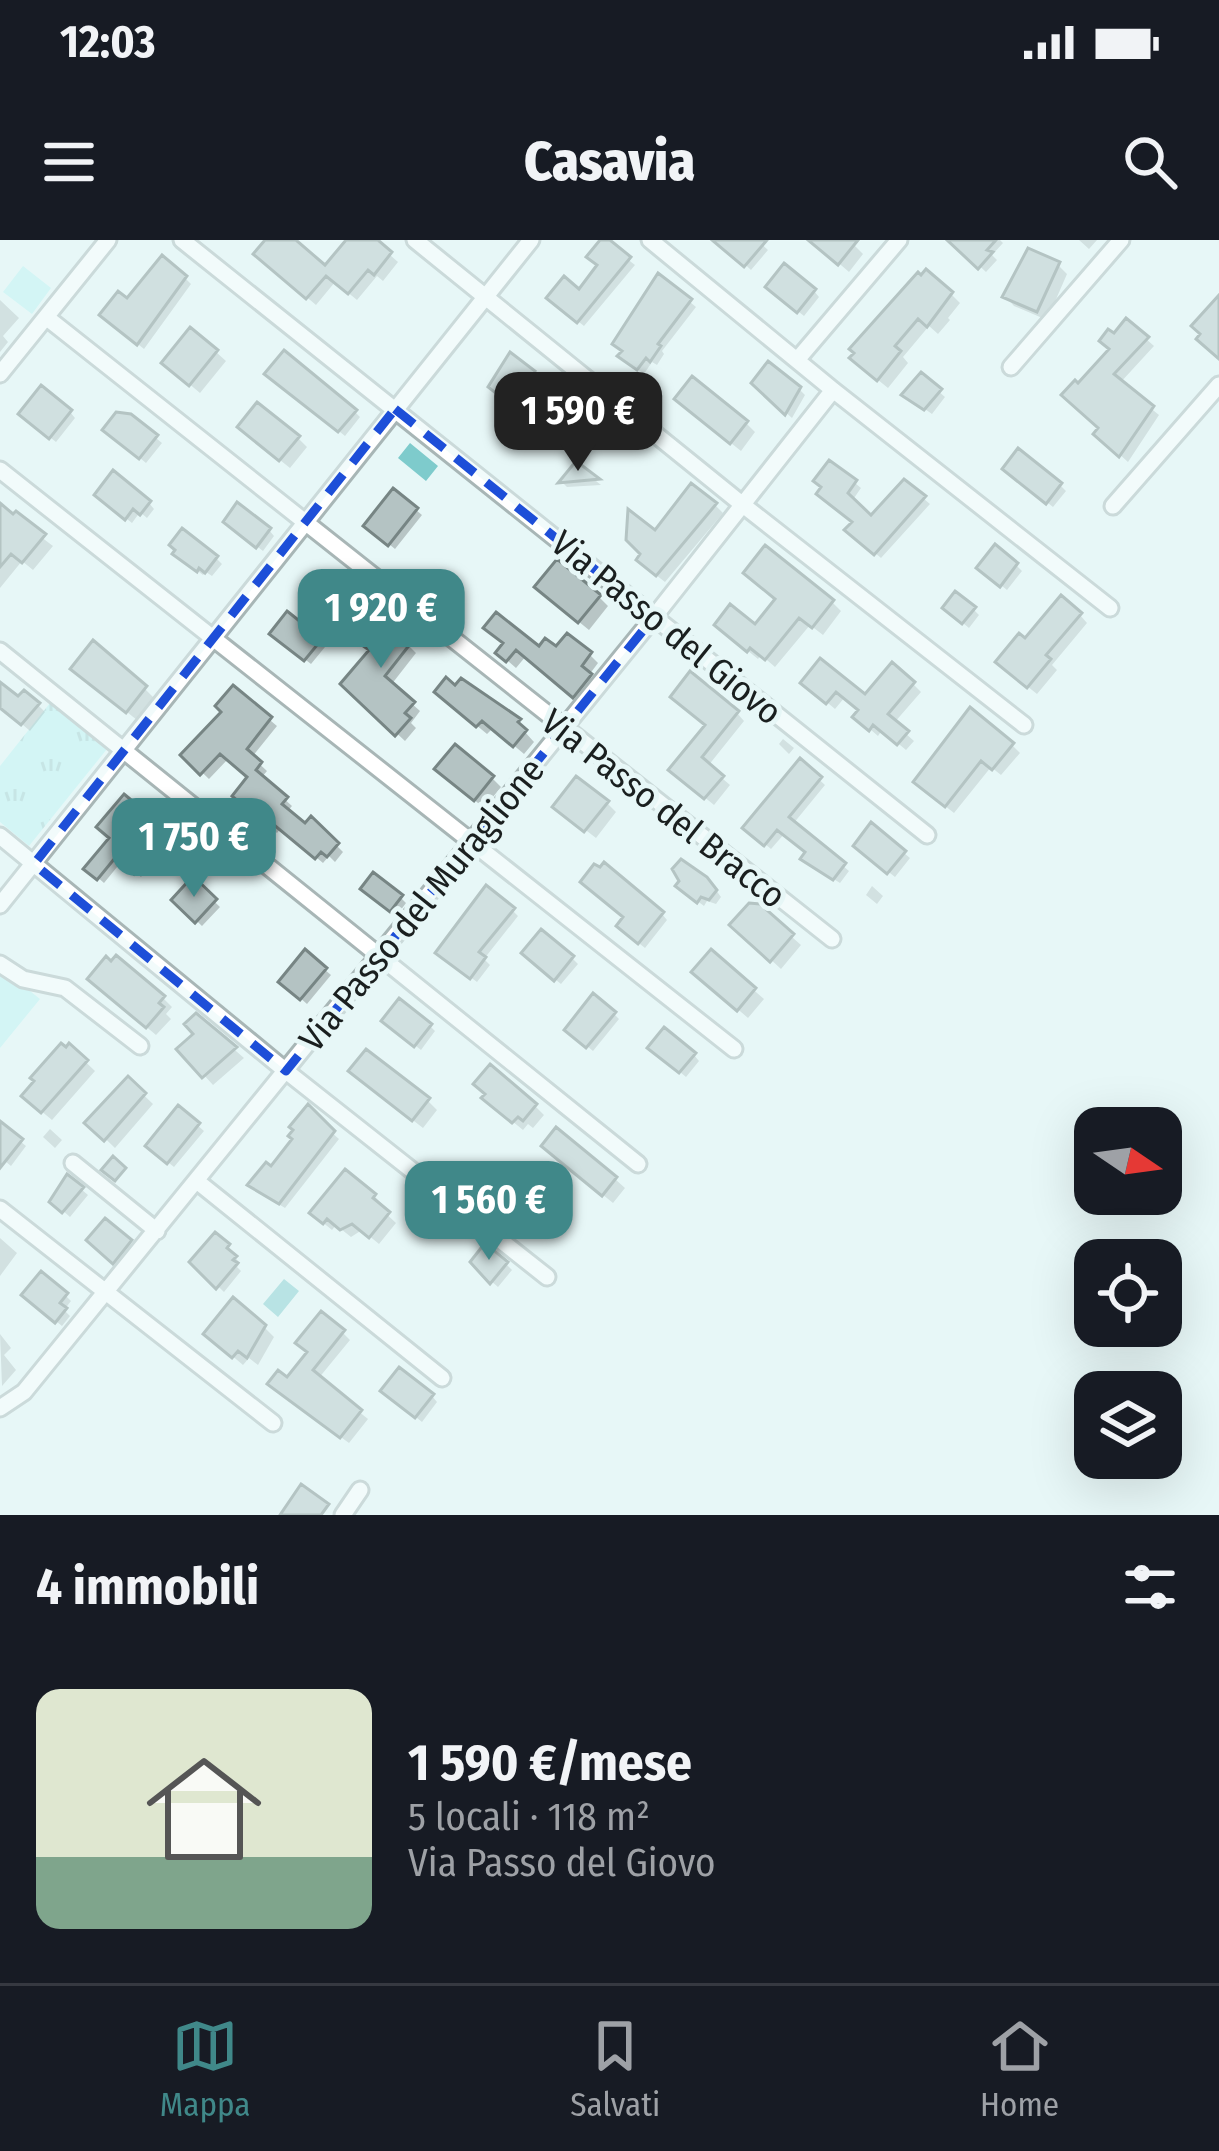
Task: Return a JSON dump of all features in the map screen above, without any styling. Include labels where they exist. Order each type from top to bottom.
[{"type":"street","points":[[0,374],[108,240]]},
{"type":"street","name":"Via Passo del Giovo","points":[[182,240],[927,835]]},
{"type":"street","points":[[416,240],[742,505],[1024,725]]},
{"type":"street","points":[[0,905],[531,240]]},
{"type":"street","points":[[650,240],[1110,608]]},
{"type":"street","points":[[797,360],[899,240]]},
{"type":"street","points":[[1011,367],[1121,240]]},
{"type":"street","name":"Via Passo del Bracco","points":[[46,317],[832,939]]},
{"type":"street","points":[[1113,506],[1219,385]]},
{"type":"street","name":"Via Passo del Muraglione","points":[[0,1408],[25,1392],[198,1182],[833,390]]},
{"type":"street","points":[[0,470],[734,1049]]},
{"type":"street","points":[[0,651],[638,1164]]},
{"type":"street","points":[[0,836],[547,1277]]},
{"type":"street","points":[[0,964],[23,979],[69,991],[140,1046]]},
{"type":"street","points":[[73,1162],[157,1232]]},
{"type":"street","points":[[198,1182],[442,1378]]},
{"type":"street","points":[[0,1209],[273,1423]]},
{"type":"street","points":[[343,1515],[360,1490]]},
{"type":"highlighted area","points":[[395,409],[654,617],[286,1071],[34,864]]},
{"type":"green space","points":[[23,266],[51,288],[32,314],[3,292]]},
{"type":"green space","points":[[50,703],[107,749],[29,846],[0,822],[0,766]]},
{"type":"green space","points":[[0,967],[40,999],[0,1048]]},
{"type":"shaded area","points":[[410,443],[438,466],[426,481],[398,458]]},
{"type":"shaded area","points":[[284,1279],[299,1291],[278,1317],[263,1304]]},
{"type":"building","points":[[265,240],[296,240],[325,265],[346,240],[378,240],[392,252],[374,275],[368,270],[348,294],[326,276],[306,299],[253,254]]},
{"type":"building","points":[[600,240],[610,240],[631,257],[577,323],[546,298],[564,276],[579,289],[597,265],[586,257]]},
{"type":"building","points":[[712,240],[767,240],[744,267]]},
{"type":"building","points":[[808,240],[858,240],[838,265]]},
{"type":"building","points":[[947,240],[996,240],[987,250],[993,252],[978,269]]},
{"type":"building","points":[[1028,248],[1060,262],[1037,312],[1002,297]]},
{"type":"building","points":[[162,255],[187,276],[137,345],[99,315],[118,291],[127,298]]},
{"type":"building","points":[[784,263],[816,289],[797,313],[765,287]]},
{"type":"building","points":[[926,269],[953,292],[927,327],[918,319],[895,346],[901,351],[877,381],[849,358],[854,353],[849,349],[918,272],[921,275]]},
{"type":"building","points":[[658,273],[692,299],[650,362],[646,358],[637,370],[617,356],[622,351],[612,344]]},
{"type":"building","points":[[1219,295],[1219,359],[1196,339],[1200,334],[1191,326]]},
{"type":"building","points":[[1126,318],[1149,337],[1114,374],[1154,406],[1119,457],[1093,434],[1098,428],[1061,395],[1109,349],[1099,341],[1108,329],[1114,333]]},
{"type":"building","points":[[190,327],[218,350],[189,386],[161,363]]},
{"type":"building","points":[[284,350],[357,410],[338,432],[264,374]]},
{"type":"building","points":[[510,352],[535,371],[525,385],[517,379],[502,398],[488,387]]},
{"type":"building","points":[[768,361],[801,387],[785,415],[751,383]]},
{"type":"building","points":[[921,372],[942,389],[924,410],[901,395]]},
{"type":"building","points":[[692,376],[748,421],[730,444],[674,399]]},
{"type":"building","points":[[567,384],[604,410],[582,437],[544,412]]},
{"type":"building","points":[[41,385],[72,410],[49,439],[18,414]]},
{"type":"building","points":[[257,402],[300,436],[279,461],[237,427]]},
{"type":"building","points":[[116,412],[131,414],[158,435],[139,459],[102,430]]},
{"type":"building","points":[[1018,448],[1062,483],[1046,504],[1002,469]]},
{"type":"building","points":[[829,460],[857,480],[848,493],[871,515],[904,479],[926,496],[874,555],[844,530],[852,522],[816,494],[821,487],[813,481]]},
{"type":"building","points":[[576,461],[600,479],[558,483]]},
{"type":"building","points":[[113,470],[151,501],[140,515],[133,509],[125,520],[94,495]]},
{"type":"building","points":[[691,483],[717,503],[656,576],[636,560],[640,554],[626,540],[628,509],[655,530]]},
{"type":"building","points":[[393,488],[418,508],[388,546],[363,526]]},
{"type":"building","points":[[237,502],[271,528],[256,548],[223,522]]},
{"type":"building","points":[[0,503],[46,534],[22,563],[11,554],[0,567]]},
{"type":"building","points":[[182,528],[218,556],[205,573],[172,554],[175,550],[169,545]]},
{"type":"building","points":[[995,544],[1018,563],[1000,587],[976,568]]},
{"type":"building","points":[[765,545],[834,600],[812,628],[799,618],[765,660],[714,625],[730,604],[755,624],[775,599],[743,573]]},
{"type":"building","points":[[557,559],[601,595],[578,623],[534,587]]},
{"type":"building","points":[[955,591],[976,607],[962,624],[942,608]]},
{"type":"building","points":[[1061,595],[1082,613],[1046,655],[1051,659],[1027,688],[995,662],[1019,633],[1025,638]]},
{"type":"building","points":[[383,606],[412,628],[404,638],[411,643],[385,676],[415,702],[405,713],[411,718],[395,736],[340,684],[369,650],[356,641]]},
{"type":"building","points":[[287,611],[322,639],[304,661],[269,634]]},
{"type":"building","points":[[496,612],[539,646],[545,638],[556,646],[567,633],[592,652],[582,666],[592,674],[573,698],[516,650],[506,662],[495,653],[503,643],[483,628]]},
{"type":"building","points":[[93,640],[147,686],[126,713],[70,669]]},
{"type":"building","points":[[820,658],[865,694],[892,662],[915,682],[888,714],[909,731],[897,745],[873,725],[869,731],[852,717],[858,710],[836,692],[826,704],[800,683]]},
{"type":"building","points":[[690,671],[739,711],[702,757],[724,776],[704,799],[668,770],[705,725],[670,697]]},
{"type":"building","points":[[446,677],[455,685],[461,678],[521,719],[518,722],[527,730],[513,747],[482,721],[476,727],[434,692]]},
{"type":"building","points":[[0,682],[18,696],[24,690],[40,703],[21,725],[0,708]]},
{"type":"building","points":[[233,685],[272,717],[247,749],[262,762],[256,770],[288,797],[282,804],[305,823],[311,816],[339,843],[327,857],[321,852],[315,859],[232,796],[247,777],[220,754],[200,775],[180,755],[221,712],[215,706]]},
{"type":"building","points":[[970,707],[1014,743],[992,770],[981,761],[945,807],[913,782]]},
{"type":"building","points":[[455,744],[494,776],[474,801],[434,769]]},
{"type":"building","points":[[800,758],[822,777],[789,817],[846,863],[833,880],[800,859],[805,852],[777,830],[764,846],[742,828]]},
{"type":"building","points":[[576,776],[609,801],[584,832],[552,807]]},
{"type":"building","points":[[124,794],[155,820],[161,812],[175,824],[134,874],[115,858],[97,880],[83,869],[109,838],[96,827]]},
{"type":"building","points":[[871,822],[906,851],[887,874],[853,846]]},
{"type":"building","points":[[681,859],[717,890],[709,900],[701,897],[697,903],[675,886],[679,881],[672,869]]},
{"type":"building","points":[[604,862],[664,912],[638,944],[616,926],[623,917],[580,882],[594,864],[600,867]]},
{"type":"building","points":[[373,872],[403,895],[390,912],[360,889]]},
{"type":"building","points":[[193,876],[217,899],[195,923],[171,900]]},
{"type":"building","points":[[486,885],[515,908],[479,952],[486,957],[470,979],[435,953]]},
{"type":"building","points":[[749,903],[760,904],[794,934],[770,962],[729,925]]},
{"type":"building","points":[[541,929],[574,956],[554,981],[521,953]]},
{"type":"building","points":[[305,949],[327,968],[300,1000],[278,982]]},
{"type":"building","points":[[711,949],[756,988],[737,1011],[691,972]]},
{"type":"building","points":[[116,955],[165,996],[159,1003],[164,1007],[146,1028],[87,979],[106,956],[111,961]]},
{"type":"building","points":[[593,993],[616,1012],[586,1048],[564,1030]]},
{"type":"building","points":[[399,998],[432,1024],[414,1047],[381,1021]]},
{"type":"building","points":[[196,1013],[237,1047],[202,1078],[176,1049],[193,1034],[184,1024]]},
{"type":"building","points":[[664,1027],[696,1053],[679,1073],[647,1048]]},
{"type":"building","points":[[61,1043],[66,1047],[69,1043],[88,1060],[41,1113],[21,1096],[34,1081],[30,1078]]},
{"type":"building","points":[[366,1049],[430,1098],[412,1121],[348,1071]]},
{"type":"building","points":[[490,1064],[537,1104],[523,1121],[518,1117],[512,1123],[481,1098],[485,1094],[473,1084]]},
{"type":"building","points":[[128,1076],[146,1093],[104,1141],[84,1123]]},
{"type":"building","points":[[308,1104],[335,1131],[279,1204],[247,1185],[266,1162],[271,1166],[292,1139],[289,1127]]},
{"type":"building","points":[[178,1105],[200,1123],[167,1164],[145,1146]]},
{"type":"building","points":[[0,1121],[23,1139],[0,1168]]},
{"type":"building","points":[[556,1127],[617,1177],[602,1196],[541,1146]]},
{"type":"building","points":[[113,1156],[126,1168],[115,1181],[101,1170]]},
{"type":"building","points":[[345,1169],[390,1212],[369,1238],[352,1224],[340,1230],[309,1213]]},
{"type":"building","points":[[529,1172],[562,1201],[537,1228],[505,1199]]},
{"type":"building","points":[[67,1174],[84,1187],[62,1213],[49,1202]]},
{"type":"building","points":[[105,1218],[132,1240],[113,1264],[86,1240]]},
{"type":"building","points":[[215,1232],[230,1244],[227,1248],[238,1263],[216,1289],[189,1262]]},
{"type":"building","points":[[485,1243],[508,1262],[490,1284],[470,1262]]},
{"type":"building","points":[[41,1271],[68,1293],[60,1303],[67,1308],[55,1323],[21,1295]]},
{"type":"building","points":[[233,1297],[266,1325],[247,1358],[238,1351],[232,1358],[203,1334]]},
{"type":"building","points":[[321,1311],[345,1330],[313,1370],[362,1410],[340,1438],[267,1384],[278,1370],[287,1377],[307,1352],[295,1343]]},
{"type":"building","points":[[399,1367],[434,1394],[415,1418],[380,1391]]},
{"type":"building","points":[[301,1484],[329,1504],[321,1515],[280,1515]]}]
